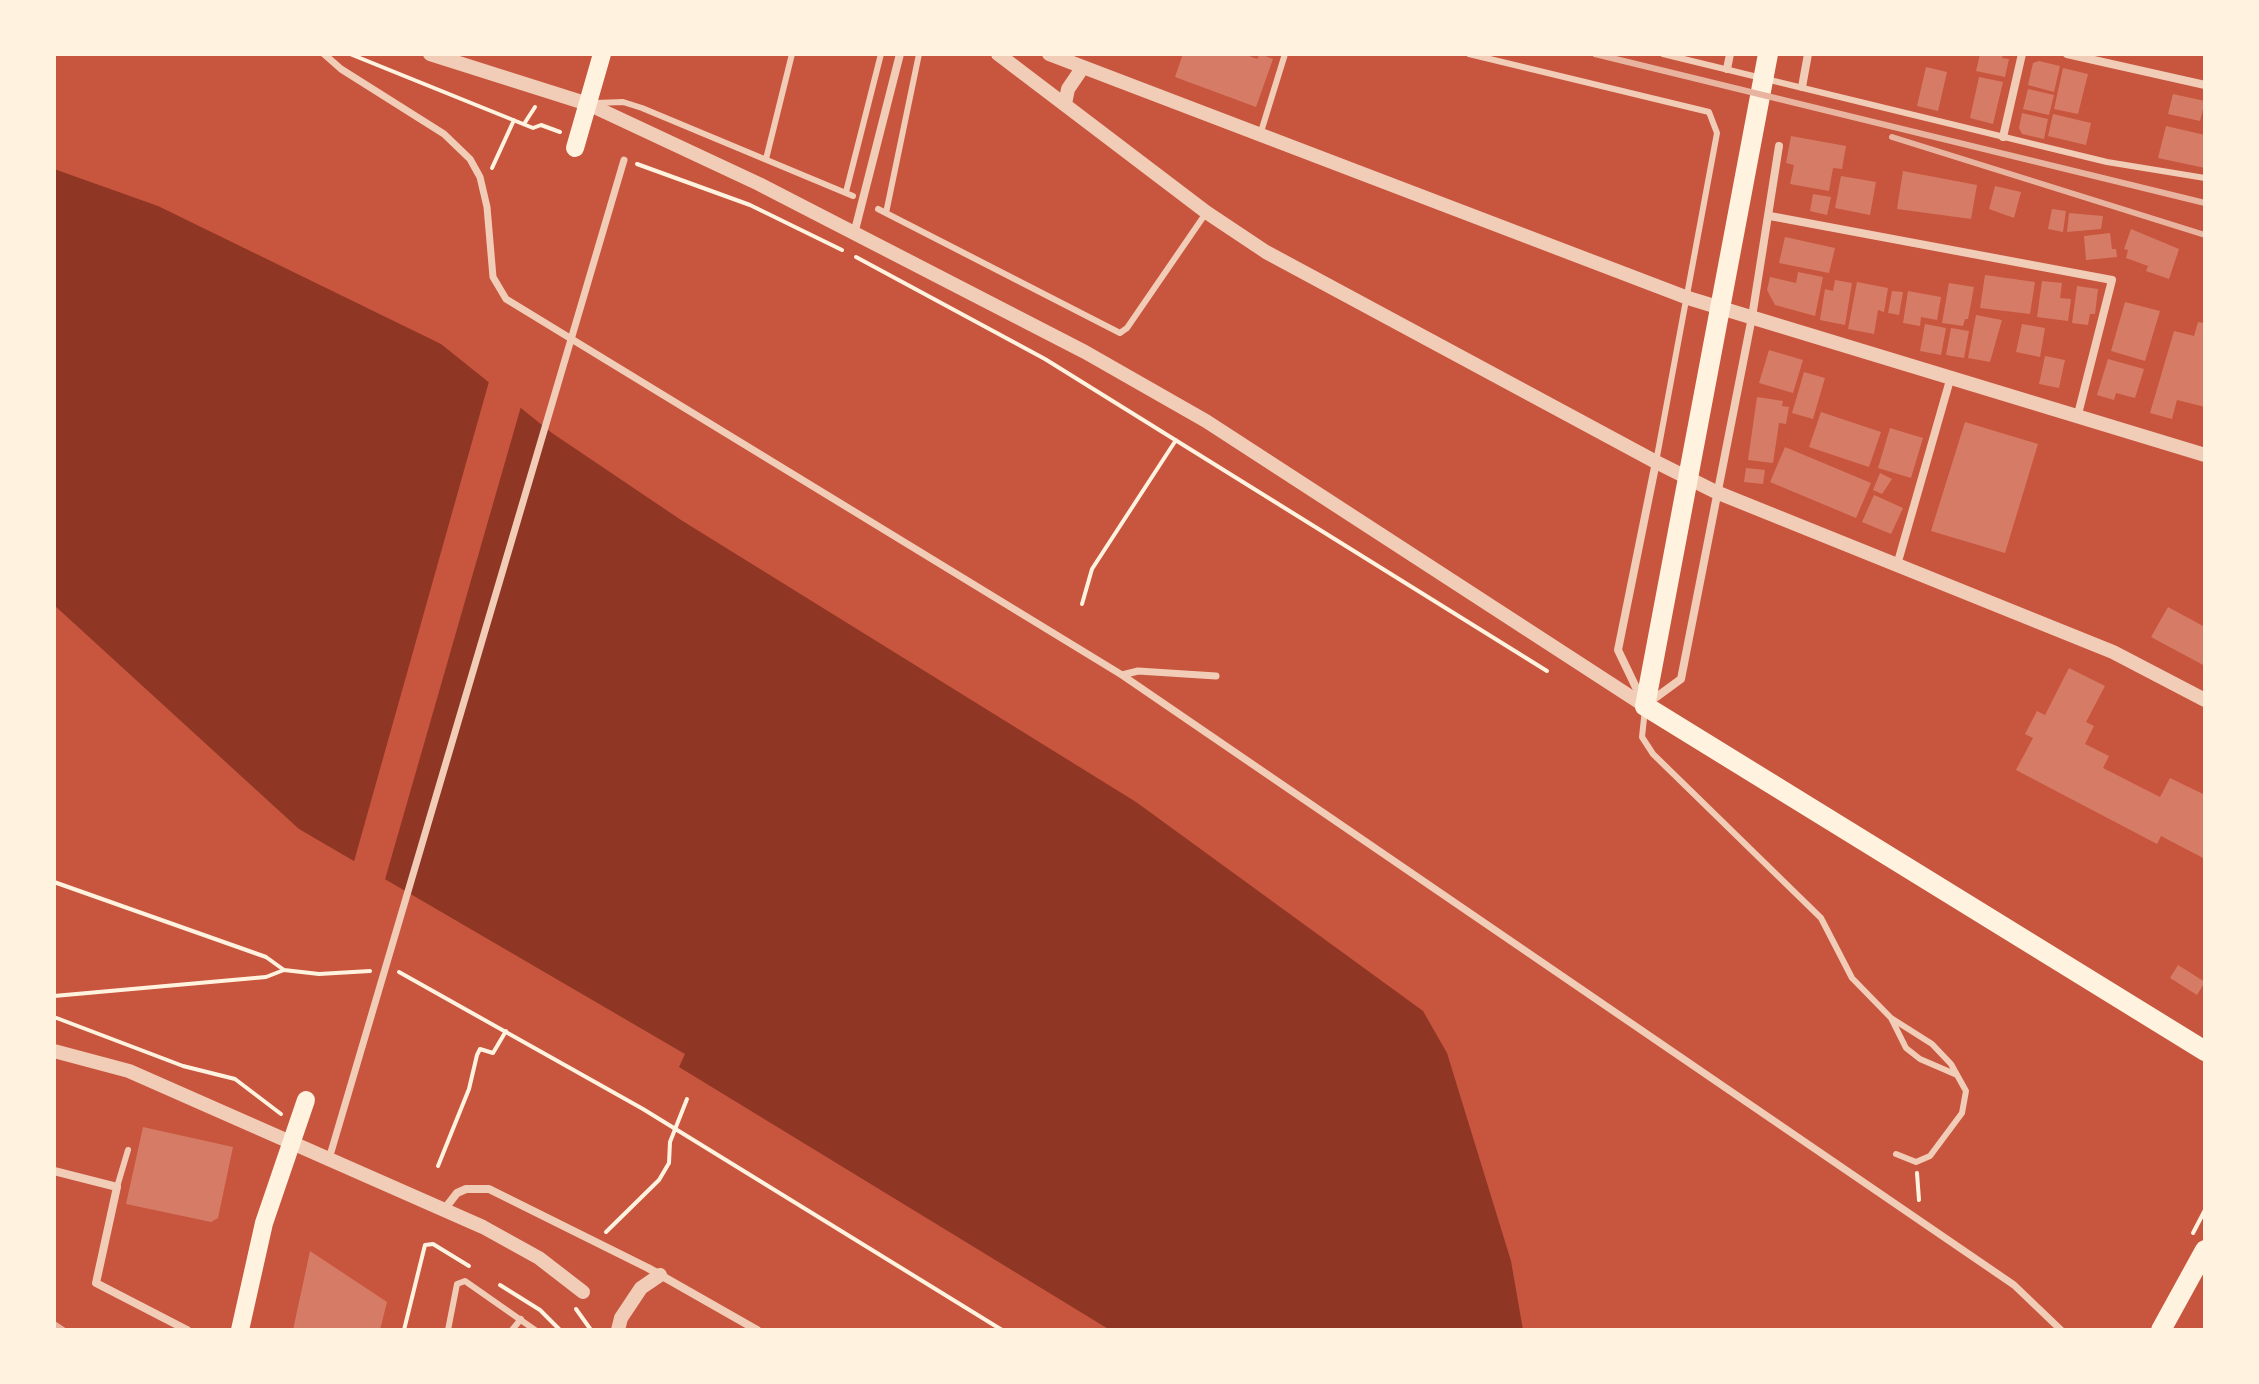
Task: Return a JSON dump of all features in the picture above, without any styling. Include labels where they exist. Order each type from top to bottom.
[{"type":"highway","points":[[1768,54],[1645,706],[2205,1051]]},
{"type":"highway","points":[[2161,1330],[2205,1250]]},
{"type":"main road","points":[[575,148],[602,54]]},
{"type":"main road","points":[[240,1330],[264,1223],[306,1100]]},
{"type":"street","points":[[324,54],[341,69],[444,134],[470,159],[480,177],[487,207],[493,277],[506,299],[1122,675],[2014,1285],[2061,1330]]},
{"type":"street","points":[[430,54],[588,104],[759,184],[1085,352],[1206,421],[1645,706]]},
{"type":"street","points":[[854,234],[900,54]]},
{"type":"street","points":[[998,54],[1206,212],[1266,252],[1656,462],[1716,492],[2113,652],[2205,700]]},
{"type":"street","points":[[1049,54],[1688,298],[2205,455]]},
{"type":"street","points":[[1727,69],[1730,54]]},
{"type":"street","points":[[1802,87],[1808,54]]},
{"type":"street","points":[[2003,137],[2022,54]]},
{"type":"street","points":[[2067,54],[2205,85]]},
{"type":"street","points":[[1065,104],[1068,89],[1083,67]]},
{"type":"street","points":[[1645,706],[1681,679],[1752,317],[1779,146]]},
{"type":"street","points":[[331,1152],[624,160]]},
{"type":"street","points":[[1770,216],[2112,280],[2077,418]]},
{"type":"street","points":[[1897,565],[1950,380]]},
{"type":"street","points":[[1645,706],[1618,650],[1656,462]]},
{"type":"street","points":[[1122,675],[1138,671],[1216,676]]},
{"type":"street","points":[[54,1051],[129,1071],[513,1242],[583,1292]]},
{"type":"street","points":[[54,1171],[117,1187],[96,1283],[187,1330]]},
{"type":"street","points":[[442,1211],[457,1193],[466,1189],[489,1189],[660,1275],[757,1330]]},
{"type":"street","points":[[618,1330],[621,1318],[641,1288],[660,1275]]},
{"type":"lane","points":[[766,159],[792,54]]},
{"type":"lane","points":[[846,192],[881,54]]},
{"type":"lane","points":[[886,213],[919,54]]},
{"type":"lane","points":[[1260,136],[1285,54]]},
{"type":"lane","points":[[1469,54],[1709,112],[1717,133],[1656,462]]},
{"type":"lane","points":[[1663,54],[2107,162],[2205,178]]},
{"type":"lane","points":[[588,104],[623,102],[853,196]]},
{"type":"lane","points":[[878,209],[1120,333],[1127,328],[1206,212]]},
{"type":"lane","points":[[1645,706],[1642,737],[1653,754],[1821,918],[1852,978],[1891,1018],[1932,1044],[1966,1091],[1962,1113],[1930,1156],[1916,1162],[1896,1154]]},
{"type":"lane","points":[[1891,1018],[1906,1048],[1920,1059],[1957,1075]]},
{"type":"lane","points":[[117,1187],[128,1150]]},
{"type":"lane","points":[[448,1330],[460,1281],[473,1285],[535,1330]]},
{"type":"lane","points":[[512,1330],[521,1319]]},
{"type":"path","points":[[350,54],[533,128],[550,127],[563,133]]},
{"type":"path","points":[[524,124],[533,111]]},
{"type":"path","points":[[497,160],[514,120]]},
{"type":"path","points":[[624,160],[750,205],[1045,359],[1547,671]]},
{"type":"path","points":[[847,253],[854,234]]},
{"type":"path","points":[[1082,604],[1092,569],[1176,440]]},
{"type":"path","points":[[54,882],[266,957],[284,970]]},
{"type":"path","points":[[54,996],[266,977],[284,970],[319,974],[373,971]]},
{"type":"path","points":[[387,970],[399,972],[506,1031],[675,1129],[1002,1330]]},
{"type":"path","points":[[54,1017],[183,1066],[235,1079],[282,1115]]},
{"type":"path","points":[[438,1166],[469,1089],[480,1049],[493,1053],[506,1031]]},
{"type":"path","points":[[594,1241],[611,1229],[659,1180],[669,1163],[675,1129],[687,1099]]},
{"type":"path","points":[[1916,1162],[1918,1197],[1925,1226]]},
{"type":"shaded area","points":[[54,169],[158,206],[441,344],[552,433],[681,520],[1136,802],[1423,1011],[1447,1053],[1511,1261],[1523,1330],[1110,1330],[679,1067],[685,1054],[299,829],[54,605]]},
{"type":"pier","points":[[490,378],[522,403],[384,883],[353,865]]},
{"type":"building","points":[[1183,54],[1244,54],[1257,59],[1260,54],[1273,59],[1256,107],[1175,77]]},
{"type":"building","points":[[1980,54],[2003,54],[2002,58],[2009,59],[2005,77],[1976,71]]},
{"type":"building","points":[[2039,61],[2060,66],[2054,92],[2028,85],[2033,63]]},
{"type":"building","points":[[1926,67],[1947,72],[1938,111],[1917,106]]},
{"type":"building","points":[[2063,68],[2088,74],[2078,114],[2054,109]]},
{"type":"building","points":[[1979,77],[2003,82],[1993,124],[1970,118]]},
{"type":"building","points":[[2028,89],[2054,95],[2049,115],[2023,109]]},
{"type":"building","points":[[2173,94],[2205,101],[2200,121],[2168,114]]},
{"type":"building","points":[[2022,113],[2048,119],[2044,139],[2022,134],[2019,128]]},
{"type":"building","points":[[2053,114],[2091,123],[2086,145],[2048,136]]},
{"type":"building","points":[[2166,126],[2205,135],[2205,168],[2158,158]]},
{"type":"building","points":[[1791,136],[1846,146],[1842,169],[1833,168],[1829,191],[1790,184],[1794,165],[1786,163]]},
{"type":"building","points":[[1903,171],[1977,185],[1971,219],[1897,209]]},
{"type":"building","points":[[1841,176],[1876,182],[1870,215],[1835,208]]},
{"type":"building","points":[[1995,186],[2021,192],[2014,218],[1989,209]]},
{"type":"building","points":[[1813,194],[1831,197],[1827,215],[1810,211]]},
{"type":"building","points":[[2052,209],[2066,211],[2063,232],[2048,229]]},
{"type":"building","points":[[2069,213],[2103,216],[2101,229],[2067,232]]},
{"type":"building","points":[[2131,229],[2179,249],[2169,279],[2146,271],[2148,266],[2126,258],[2128,250],[2124,249]]},
{"type":"building","points":[[2110,233],[2112,249],[2116,249],[2117,257],[2086,260],[2084,236]]},
{"type":"building","points":[[1785,237],[1835,248],[1829,273],[1779,263]]},
{"type":"building","points":[[1798,272],[1823,277],[1815,316],[1775,305],[1767,290],[1770,277],[1796,283]]},
{"type":"building","points":[[1985,275],[2035,282],[2030,314],[1980,308]]},
{"type":"building","points":[[1835,280],[1852,283],[1845,325],[1820,320],[1825,289],[1833,291]]},
{"type":"building","points":[[2042,281],[2062,283],[2060,298],[2071,299],[2068,321],[2037,317]]},
{"type":"building","points":[[1857,282],[1888,288],[1884,312],[1878,310],[1874,334],[1848,329]]},
{"type":"building","points":[[1949,283],[1974,287],[1968,319],[1965,319],[1963,326],[1942,323]]},
{"type":"building","points":[[2077,286],[2098,289],[2095,314],[2090,314],[2088,325],[2072,323]]},
{"type":"building","points":[[1892,291],[1903,292],[1899,315],[1888,313]]},
{"type":"building","points":[[1908,291],[1941,297],[1937,320],[1921,317],[1920,326],[1903,323]]},
{"type":"building","points":[[2125,302],[2160,311],[2145,361],[2111,351]]},
{"type":"building","points":[[1976,315],[2002,320],[1990,362],[1968,358]]},
{"type":"building","points":[[2198,322],[2205,323],[2205,407],[2177,400],[2172,419],[2150,413],[2174,331],[2194,336]]},
{"type":"building","points":[[1925,324],[1946,328],[1941,355],[1920,351]]},
{"type":"building","points":[[2022,324],[2045,328],[2040,357],[2016,352]]},
{"type":"building","points":[[1951,328],[1969,331],[1964,358],[1946,355]]},
{"type":"building","points":[[1769,350],[1803,360],[1793,393],[1759,383]]},
{"type":"building","points":[[2045,356],[2065,360],[2059,388],[2039,384]]},
{"type":"building","points":[[2108,359],[2144,369],[2135,398],[2116,393],[2114,400],[2097,395]]},
{"type":"building","points":[[1804,372],[1825,378],[1813,419],[1792,413]]},
{"type":"building","points":[[1757,397],[1783,401],[1782,406],[1789,407],[1786,424],[1779,423],[1773,463],[1748,460]]},
{"type":"building","points":[[1821,412],[1881,432],[1869,467],[1809,447]]},
{"type":"building","points":[[1965,422],[2038,444],[2005,553],[1931,531]]},
{"type":"building","points":[[1890,428],[1923,438],[1911,478],[1878,468]]},
{"type":"building","points":[[1785,447],[1871,483],[1856,518],[1770,482]]},
{"type":"building","points":[[1746,468],[1765,470],[1763,484],[1744,482]]},
{"type":"building","points":[[1880,473],[1892,479],[1882,494],[1873,490]]},
{"type":"building","points":[[1874,495],[1903,508],[1891,534],[1862,522]]},
{"type":"building","points":[[2168,607],[2205,627],[2205,666],[2151,637]]},
{"type":"building","points":[[2069,668],[2105,686],[2086,722],[2094,726],[2085,744],[2109,756],[2103,768],[2160,797],[2170,778],[2205,795],[2205,859],[2161,836],[2157,844],[2016,770],[2033,738],[2025,734],[2037,711],[2045,715]]},
{"type":"building","points":[[2178,965],[2205,982],[2197,995],[2170,978]]},
{"type":"building","points":[[143,1127],[233,1147],[218,1218],[211,1222],[126,1204]]},
{"type":"building","points":[[310,1251],[387,1302],[380,1330],[293,1330]]},
{"type":"railway","points":[[1595,54],[2205,203]]},
{"type":"railway","points":[[1892,137],[2205,235]]},
{"type":"railway","points":[[54,1324],[63,1330]]}]
